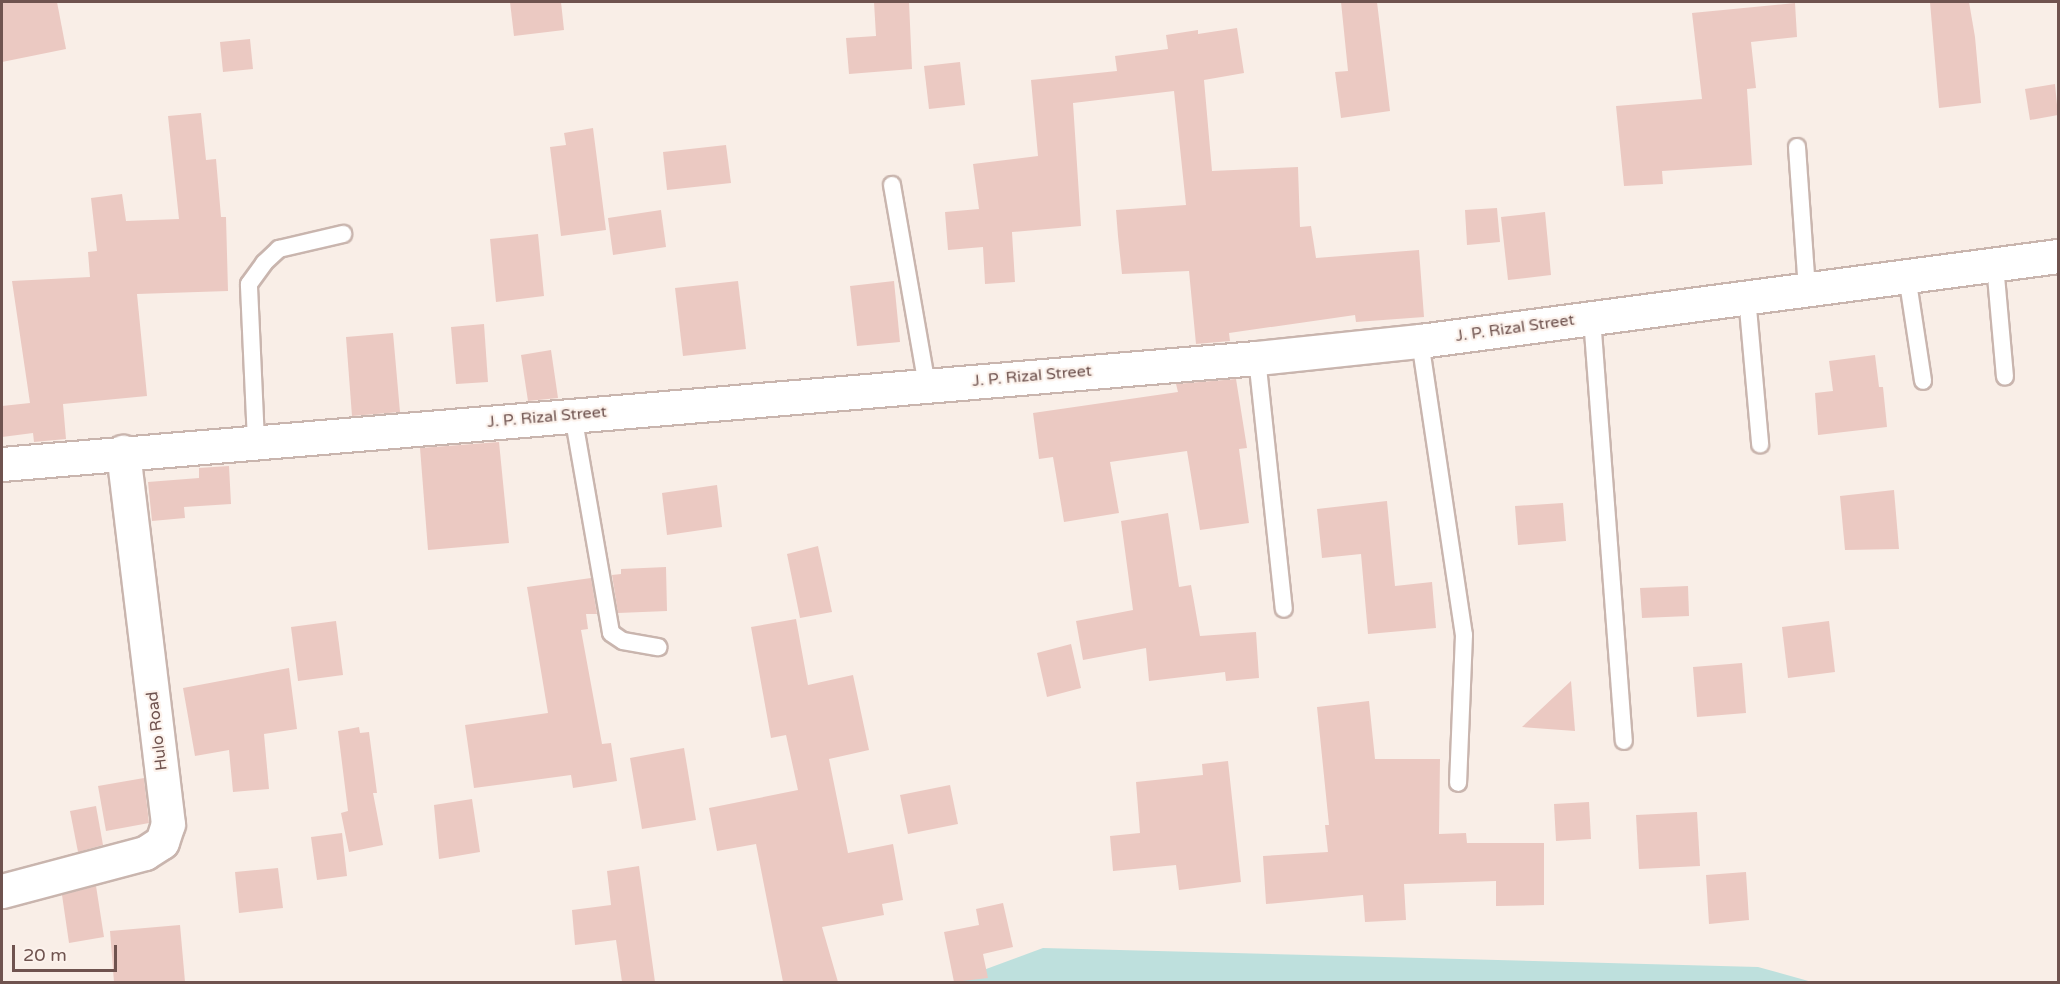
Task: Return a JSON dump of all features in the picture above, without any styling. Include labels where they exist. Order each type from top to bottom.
[{"type":"main road","name":"J. P. Rizal Street","points":[[2,464],[1257,358],[1420,341],[2058,256]]},
{"type":"main road","name":"Hulo Road","points":[[2,891],[145,853],[162,842],[168,824],[123,452]]},
{"type":"lane","points":[[1797,147],[1807,290]]},
{"type":"lane","points":[[892,185],[927,385]]},
{"type":"lane","points":[[256,441],[249,284],[264,262],[279,249],[343,234]]},
{"type":"lane","points":[[1995,265],[2005,377]]},
{"type":"lane","points":[[1907,276],[1923,381]]},
{"type":"lane","points":[[1747,297],[1760,444]]},
{"type":"lane","points":[[1592,318],[1624,741]]},
{"type":"lane","points":[[1420,341],[1464,635],[1458,783]]},
{"type":"lane","points":[[1257,358],[1284,609]]},
{"type":"lane","points":[[573,415],[611,633],[623,640],[658,647]]},
{"type":"water","points":[[1043,948],[1758,967],[1812,982],[951,982]]},
{"type":"building","points":[[2,2],[57,2],[66,49],[2,62]]},
{"type":"building","points":[[510,2],[561,2],[564,30],[514,36]]},
{"type":"building","points":[[874,2],[909,2],[912,69],[849,74],[846,38],[876,36]]},
{"type":"building","points":[[1341,2],[1377,2],[1390,111],[1341,118],[1335,72],[1348,71]]},
{"type":"building","points":[[1930,2],[1969,2],[1975,37],[1981,103],[1939,108]]},
{"type":"building","points":[[1795,3],[1797,37],[1751,42],[1756,88],[1747,89],[1752,165],[1662,171],[1663,184],[1624,186],[1616,106],[1702,99],[1692,13]]},
{"type":"building","points":[[1237,28],[1244,73],[1204,80],[1212,171],[1298,167],[1300,227],[1311,226],[1316,258],[1419,250],[1424,317],[1356,322],[1355,315],[1229,333],[1230,341],[1196,344],[1189,271],[1122,274],[1118,236],[1116,210],[1186,205],[1174,91],[1073,103],[1081,226],[1012,232],[1015,282],[985,284],[983,247],[948,250],[945,212],[979,209],[973,164],[1038,156],[1031,80],[1117,71],[1115,56],[1168,49],[1166,35],[1198,30],[1198,34]]},
{"type":"building","points":[[250,39],[253,69],[223,72],[220,42]]},
{"type":"building","points":[[960,62],[965,105],[929,109],[924,66]]},
{"type":"building","points":[[2055,84],[2058,115],[2030,120],[2025,89]]},
{"type":"building","points":[[201,113],[206,160],[216,159],[221,217],[226,217],[228,291],[137,294],[147,396],[63,404],[66,439],[34,442],[33,433],[2,437],[2,406],[30,403],[12,281],[90,277],[88,252],[97,251],[91,198],[122,194],[126,221],[179,219],[168,116]]},
{"type":"building","points":[[593,128],[606,230],[561,236],[550,147],[566,145],[564,133]]},
{"type":"building","points":[[726,145],[731,183],[667,190],[663,152]]},
{"type":"building","points":[[1497,208],[1500,242],[1467,245],[1465,210]]},
{"type":"building","points":[[661,210],[666,247],[613,255],[608,218]]},
{"type":"building","points":[[1545,212],[1551,275],[1508,280],[1501,217]]},
{"type":"building","points":[[538,234],[544,296],[496,302],[490,239]]},
{"type":"building","points":[[738,281],[746,349],[683,356],[675,288]]},
{"type":"building","points":[[894,281],[900,342],[857,346],[850,286]]},
{"type":"building","points":[[484,324],[488,382],[456,384],[451,327]]},
{"type":"building","points":[[393,333],[400,412],[352,416],[346,337]]},
{"type":"building","points":[[551,350],[558,398],[528,401],[521,355]]},
{"type":"building","points":[[1875,355],[1879,387],[1883,387],[1887,427],[1818,435],[1815,393],[1833,391],[1829,361]]},
{"type":"building","points":[[1236,379],[1247,448],[1239,449],[1249,523],[1200,530],[1187,451],[1110,462],[1119,513],[1064,522],[1053,457],[1039,459],[1033,413],[1178,392],[1176,384]]},
{"type":"building","points":[[499,442],[509,543],[428,550],[420,448]]},
{"type":"building","points":[[229,466],[231,504],[184,507],[185,518],[152,521],[148,482],[199,478],[199,468]]},
{"type":"building","points":[[717,485],[722,527],[667,535],[662,493]]},
{"type":"building","points":[[1894,490],[1899,549],[1845,550],[1840,496]]},
{"type":"building","points":[[1387,501],[1395,586],[1432,582],[1436,628],[1368,634],[1361,554],[1322,558],[1317,509]]},
{"type":"building","points":[[1563,503],[1566,541],[1518,545],[1515,506]]},
{"type":"building","points":[[1168,513],[1179,587],[1191,585],[1200,636],[1256,632],[1259,678],[1226,681],[1225,672],[1149,681],[1146,648],[1083,660],[1076,621],[1133,610],[1121,521]]},
{"type":"building","points":[[818,546],[832,612],[800,618],[787,554]]},
{"type":"building","points":[[666,567],[667,611],[618,613],[612,575],[621,574],[621,569]]},
{"type":"building","points":[[591,578],[597,614],[586,614],[588,629],[581,630],[602,744],[611,743],[617,781],[573,788],[571,775],[474,788],[465,725],[548,713],[527,587]]},
{"type":"building","points":[[1688,586],[1689,616],[1642,618],[1640,588]]},
{"type":"building","points":[[796,619],[808,685],[853,675],[869,750],[829,759],[848,853],[893,844],[903,900],[882,904],[884,915],[822,927],[838,982],[783,982],[756,844],[717,851],[709,808],[798,790],[786,735],[771,738],[751,627]]},
{"type":"building","points":[[336,621],[343,675],[298,681],[291,627]]},
{"type":"building","points":[[1829,621],[1835,672],[1788,678],[1782,627]]},
{"type":"building","points":[[1071,644],[1081,688],[1047,697],[1037,653]]},
{"type":"building","points":[[1742,663],[1746,713],[1697,717],[1693,667]]},
{"type":"building","points":[[289,668],[297,729],[264,734],[269,789],[233,792],[229,750],[195,756],[183,688]]},
{"type":"building","points":[[1571,681],[1575,731],[1522,727]]},
{"type":"building","points":[[1369,701],[1375,759],[1440,759],[1439,834],[1466,833],[1467,843],[1544,843],[1544,905],[1496,906],[1496,881],[1404,884],[1406,920],[1365,922],[1363,895],[1266,904],[1263,856],[1328,852],[1325,825],[1329,825],[1317,707]]},
{"type":"building","points":[[359,727],[360,733],[369,732],[377,793],[373,793],[383,845],[349,852],[341,813],[348,811],[338,731]]},
{"type":"building","points":[[684,748],[696,820],[642,829],[630,758]]},
{"type":"building","points":[[1228,761],[1241,882],[1179,890],[1176,865],[1113,871],[1110,836],[1140,833],[1136,782],[1203,775],[1202,764]]},
{"type":"building","points":[[144,778],[149,823],[106,831],[98,786]]},
{"type":"building","points":[[950,785],[958,824],[908,834],[900,795]]},
{"type":"building","points":[[472,799],[480,852],[439,859],[434,805]]},
{"type":"building","points":[[1589,802],[1591,839],[1556,841],[1554,804]]},
{"type":"building","points":[[96,806],[103,845],[78,852],[70,811]]},
{"type":"building","points":[[1697,812],[1700,866],[1639,869],[1636,815]]},
{"type":"building","points":[[342,833],[347,876],[317,880],[311,837]]},
{"type":"building","points":[[639,866],[655,982],[622,982],[616,940],[575,945],[572,910],[611,905],[607,871]]},
{"type":"building","points":[[278,868],[283,908],[239,913],[235,872]]},
{"type":"building","points":[[1746,872],[1749,920],[1709,924],[1706,875]]},
{"type":"building","points":[[96,886],[104,937],[69,943],[62,895]]},
{"type":"building","points":[[1003,903],[1013,947],[983,954],[988,978],[954,982],[944,932],[979,925],[976,909]]},
{"type":"building","points":[[180,925],[185,982],[114,982],[110,931]]}]
